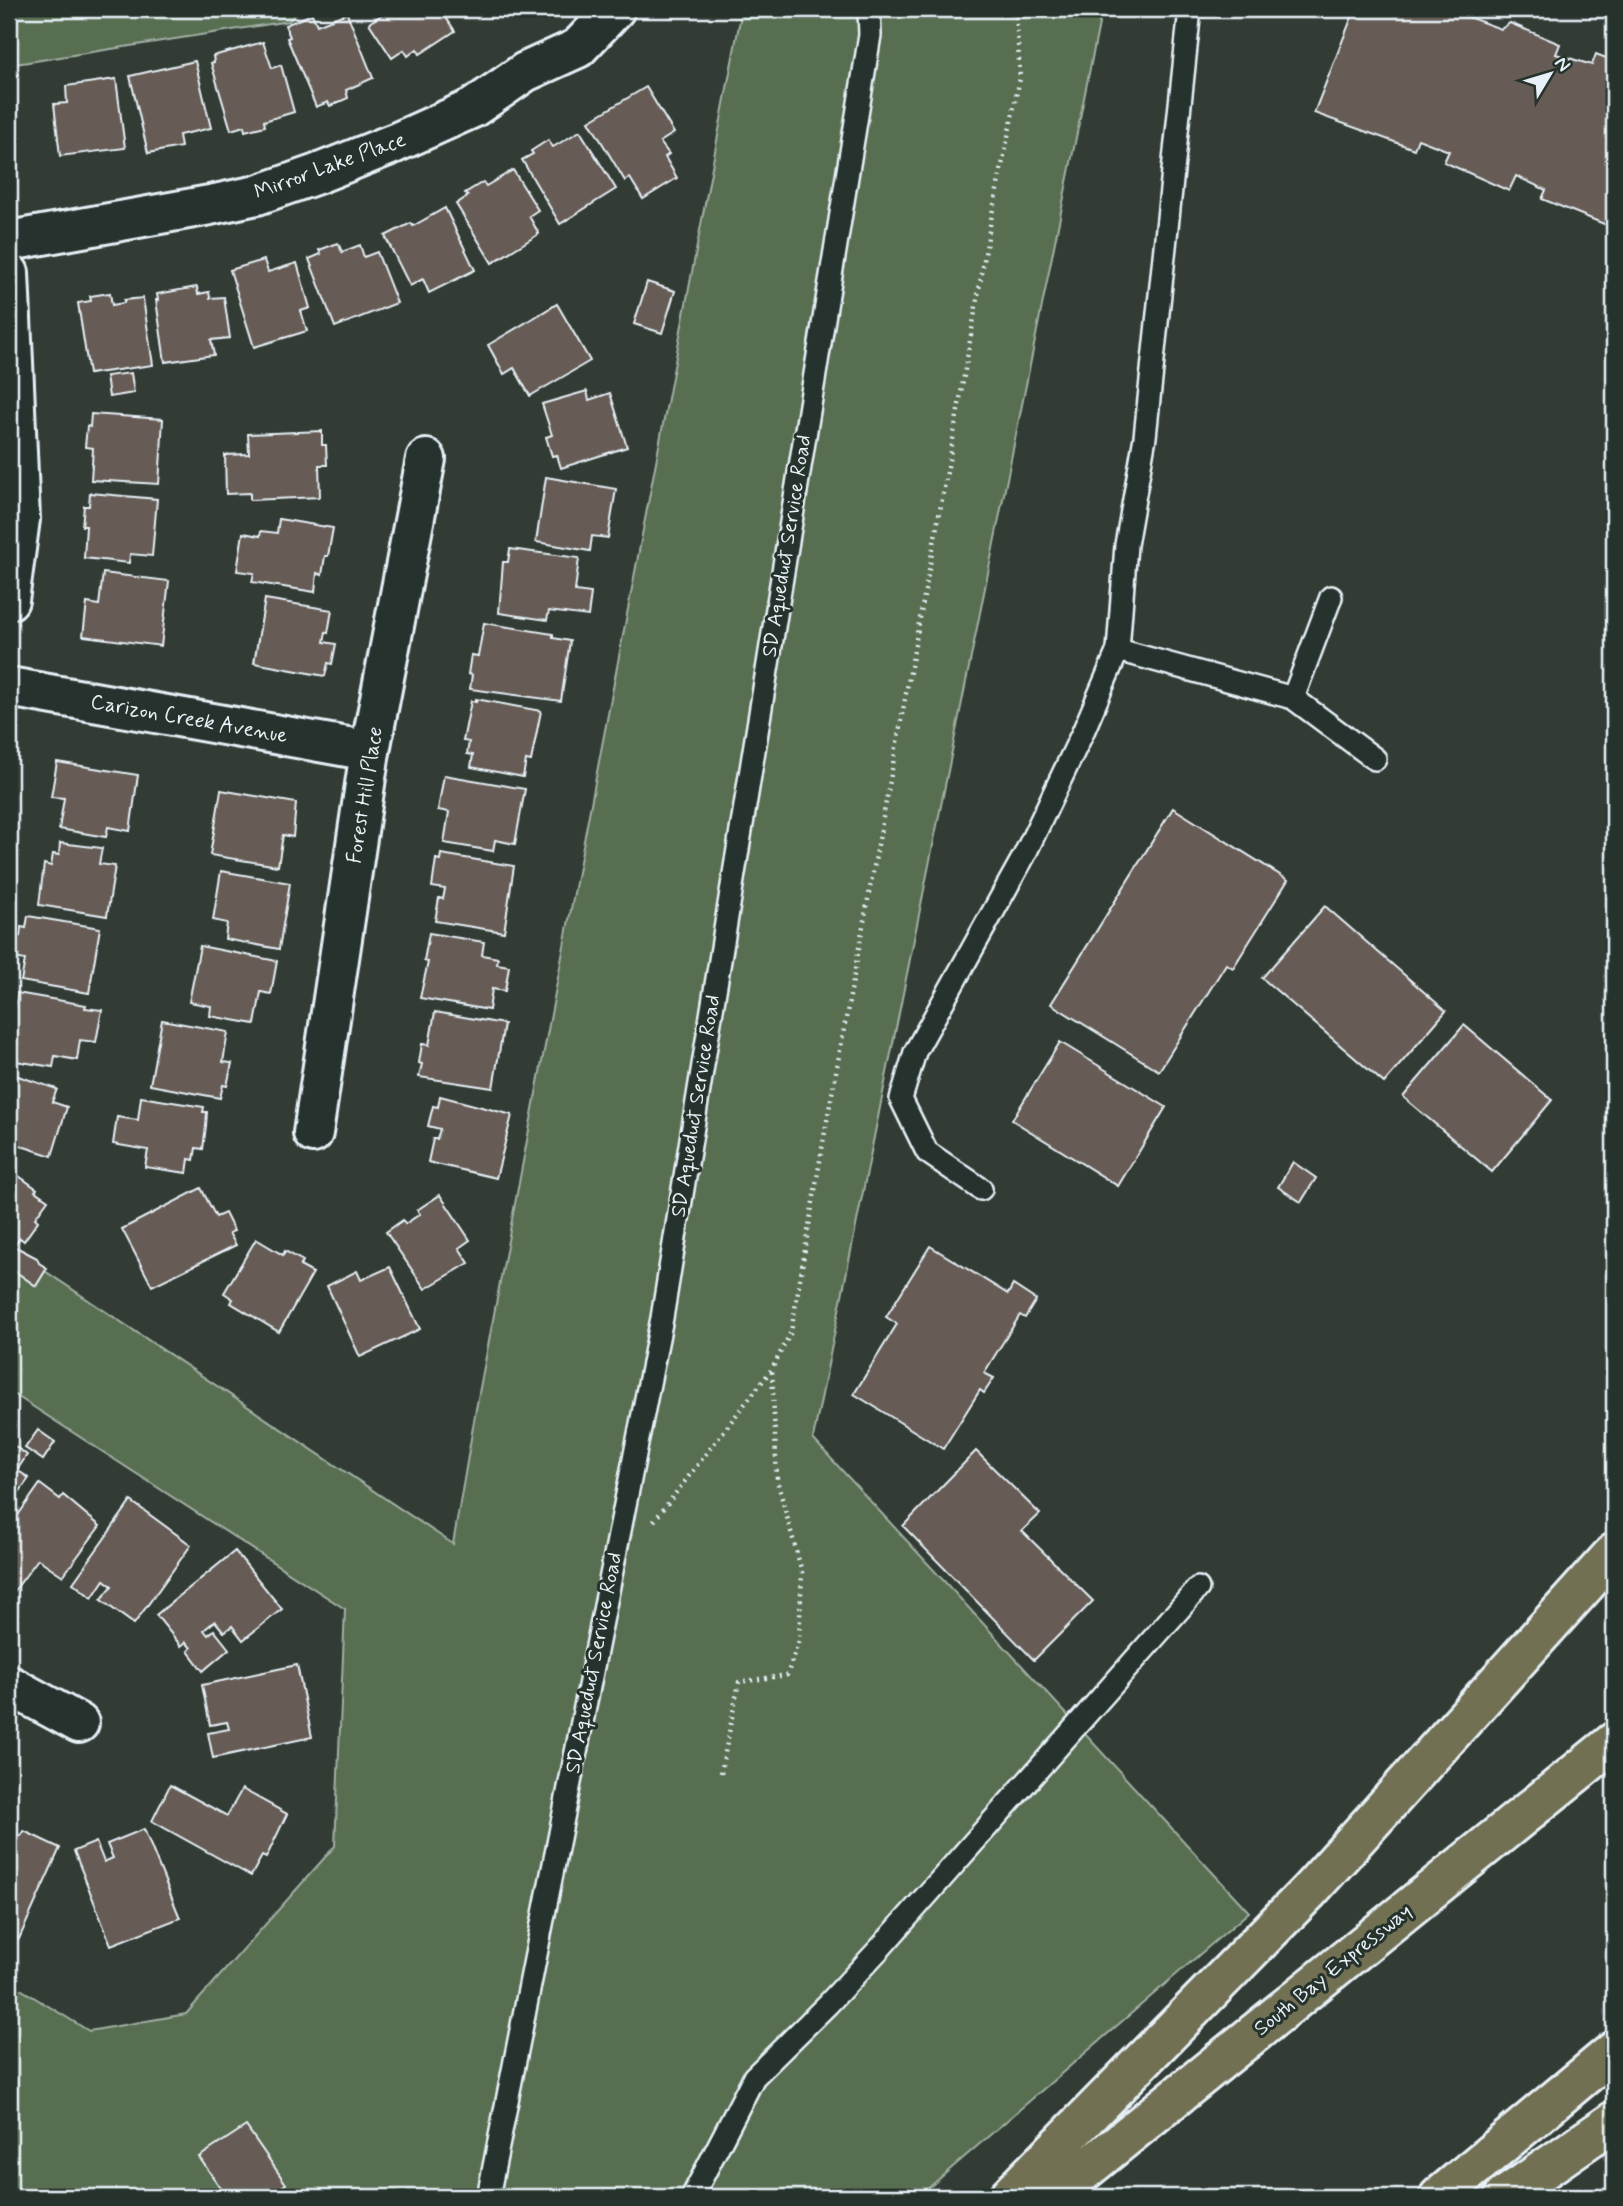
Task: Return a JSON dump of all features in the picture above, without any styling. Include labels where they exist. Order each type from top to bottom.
[{"type":"highway","points":[[1008,2197],[1309,1891],[1614,1553]]},
{"type":"highway","name":"South Bay Expressway","points":[[1052,2197],[1614,1742]]},
{"type":"highway","points":[[1439,2197],[1614,2051]]},
{"type":"highway","points":[[1504,2197],[1614,2121]]},
{"type":"street","name":"Mirror Lake Place","points":[[9,241],[257,195],[343,164],[473,108],[525,72],[578,48],[615,9]]},
{"type":"street","points":[[9,273],[20,519],[9,600]]},
{"type":"street","name":"Forest Hill Place","points":[[313,1133],[370,751],[426,459]]},
{"type":"street","name":"Carizon Creek Avenue","points":[[9,687],[370,751]]},
{"type":"street","points":[[9,1685],[79,1723]]},
{"type":"lane","name":"SD Aqueduct Service Road","points":[[488,2197],[662,1318],[868,48],[869,9]]},
{"type":"lane","points":[[981,1189],[927,1152],[901,1099],[915,1052],[1024,856],[1083,732],[1118,650],[1126,545],[1145,437],[1190,9]]},
{"type":"lane","points":[[1293,698],[1331,597]]},
{"type":"lane","points":[[1118,650],[1293,698],[1376,759]]},
{"type":"lane","points":[[692,2197],[754,2077],[882,1946],[1198,1588]]},
{"type":"path","points":[[653,1522],[772,1369],[791,1332],[992,214],[1020,78],[1016,9]]},
{"type":"path","points":[[721,1773],[739,1682],[787,1675],[799,1641],[802,1572],[777,1480],[772,1369]]},
{"type":"green space","points":[[9,9],[300,9],[289,21],[9,65]]},
{"type":"green space","points":[[742,9],[1102,9],[813,1439],[1249,1912],[918,2197],[9,2197],[9,1982],[89,2031],[186,2014],[335,1846],[345,1609],[9,1391],[9,1247],[453,1544],[476,1409]]},
{"type":"building","points":[[379,9],[440,9],[455,31],[420,54],[417,49],[408,56],[404,50],[392,58],[369,23],[383,14]]},
{"type":"building","points":[[1355,9],[1467,9],[1465,16],[1501,29],[1510,23],[1560,44],[1556,54],[1592,65],[1596,54],[1614,61],[1614,228],[1542,199],[1546,190],[1516,176],[1509,191],[1444,162],[1449,151],[1418,139],[1414,149],[1314,113]]},
{"type":"building","points":[[347,13],[373,78],[346,90],[348,98],[330,106],[328,102],[316,107],[287,38],[290,37],[285,25],[312,14],[317,25]]},
{"type":"building","points":[[263,42],[272,68],[281,65],[294,112],[264,121],[265,126],[245,131],[244,126],[231,130],[211,63],[214,62],[213,56]]},
{"type":"building","points":[[195,61],[211,128],[179,135],[181,147],[148,153],[130,76]]},
{"type":"building","points":[[116,79],[125,148],[60,156],[54,104],[67,103],[66,86]]},
{"type":"building","points":[[646,87],[674,133],[660,142],[669,154],[665,157],[677,178],[643,199],[630,178],[625,181],[589,121]]},
{"type":"building","points":[[580,131],[616,189],[560,224],[522,160],[548,140],[553,147]]},
{"type":"building","points":[[513,170],[538,210],[529,216],[539,234],[492,263],[456,204],[468,196],[465,193],[483,182],[486,186]]},
{"type":"building","points":[[445,208],[475,270],[429,293],[423,279],[410,286],[385,236],[411,223],[413,226]]},
{"type":"building","points":[[338,243],[342,252],[360,245],[364,257],[377,252],[397,303],[335,327],[309,259],[321,254],[319,250]]},
{"type":"building","points":[[264,260],[268,272],[297,263],[310,308],[301,311],[307,331],[254,347],[230,270]]},
{"type":"building","points":[[647,282],[675,291],[662,333],[634,324]]},
{"type":"building","points":[[197,287],[198,294],[209,292],[210,298],[224,297],[230,338],[211,340],[214,355],[165,362],[157,294]]},
{"type":"building","points":[[110,293],[112,305],[124,303],[124,300],[143,298],[153,365],[89,374],[78,303],[91,301],[90,296]]},
{"type":"building","points":[[557,304],[590,361],[530,396],[514,368],[504,374],[488,345]]},
{"type":"building","points":[[131,373],[134,393],[109,397],[106,376]]},
{"type":"building","points":[[587,391],[589,400],[610,393],[627,447],[561,468],[557,455],[552,456],[546,437],[552,435],[542,404]]},
{"type":"building","points":[[91,414],[163,419],[159,484],[91,480],[93,448],[85,447]]},
{"type":"building","points":[[322,431],[327,465],[319,465],[320,497],[250,500],[250,493],[226,494],[225,455],[249,454],[248,434]]},
{"type":"building","points":[[546,477],[616,489],[608,538],[592,536],[590,551],[536,542]]},
{"type":"building","points":[[90,493],[157,499],[152,556],[130,554],[129,563],[84,558],[86,526],[82,526],[84,506],[89,506]]},
{"type":"building","points":[[279,519],[333,528],[322,575],[317,573],[315,592],[252,582],[254,573],[237,571],[243,533],[260,536],[261,531],[277,533]]},
{"type":"building","points":[[510,549],[579,558],[575,591],[591,593],[588,616],[549,611],[547,620],[499,613],[503,562],[508,562]]},
{"type":"building","points":[[103,573],[169,581],[161,646],[83,636],[87,603],[99,605]]},
{"type":"building","points":[[265,599],[332,610],[324,642],[336,644],[332,664],[328,663],[325,676],[254,663]]},
{"type":"building","points":[[484,623],[553,634],[553,638],[570,641],[561,701],[470,689],[472,675],[468,674],[471,655],[478,656]]},
{"type":"building","points":[[476,699],[541,711],[531,761],[526,760],[523,777],[471,767],[473,755],[467,754],[469,742],[463,741],[471,701],[476,702]]},
{"type":"building","points":[[57,762],[138,775],[130,831],[108,827],[106,837],[59,829],[64,798],[51,797]]},
{"type":"building","points":[[444,775],[525,789],[515,844],[495,840],[493,851],[444,843],[449,812],[438,810]]},
{"type":"building","points":[[221,790],[296,803],[293,837],[283,835],[278,866],[210,855]]},
{"type":"building","points":[[1173,808],[1288,880],[1233,968],[1226,964],[1159,1071],[1051,1004]]},
{"type":"building","points":[[60,843],[102,848],[99,864],[115,866],[107,916],[39,905],[44,864],[51,866],[53,854],[59,855]]},
{"type":"building","points":[[441,854],[514,866],[504,932],[435,921],[439,898],[443,899],[445,889],[432,887],[436,859],[440,860]]},
{"type":"building","points":[[221,871],[290,883],[279,949],[225,939],[227,923],[213,920]]},
{"type":"building","points":[[1325,906],[1446,1011],[1384,1083],[1262,978]]},
{"type":"building","points":[[28,916],[100,928],[89,993],[21,981],[25,960],[9,957],[13,935],[20,936],[21,927],[26,928]]},
{"type":"building","points":[[429,933],[484,942],[482,955],[498,958],[497,964],[509,966],[505,991],[492,989],[489,1010],[420,998],[428,962],[424,961]]},
{"type":"building","points":[[200,946],[277,961],[271,994],[261,992],[255,1024],[210,1016],[211,1006],[189,1002]]},
{"type":"building","points":[[17,993],[102,1010],[96,1042],[80,1040],[77,1060],[55,1056],[53,1067],[9,1060],[10,1006],[15,1007]]},
{"type":"building","points":[[435,1012],[504,1024],[493,1088],[419,1077],[422,1044],[429,1045]]},
{"type":"building","points":[[162,1020],[228,1032],[223,1062],[232,1063],[227,1086],[223,1085],[220,1098],[150,1085]]},
{"type":"building","points":[[1464,1025],[1552,1100],[1492,1172],[1403,1097]]},
{"type":"building","points":[[1060,1042],[1166,1107],[1118,1186],[1012,1120]]},
{"type":"building","points":[[9,1073],[57,1089],[52,1102],[67,1107],[52,1156],[9,1142]]},
{"type":"building","points":[[440,1096],[512,1115],[496,1178],[428,1162],[433,1139],[437,1139],[440,1129],[428,1126],[433,1106],[438,1107]]},
{"type":"building","points":[[141,1097],[204,1107],[203,1112],[207,1112],[203,1149],[196,1148],[194,1160],[189,1159],[187,1173],[145,1167],[148,1150],[113,1144],[117,1117],[138,1120]]},
{"type":"building","points":[[1293,1162],[1316,1178],[1301,1202],[1278,1187]]},
{"type":"building","points":[[9,1169],[48,1200],[35,1218],[38,1221],[24,1241],[20,1238],[11,1250],[9,1249]]},
{"type":"building","points":[[201,1188],[216,1217],[225,1213],[234,1231],[229,1233],[236,1245],[152,1286],[122,1229]]},
{"type":"building","points":[[440,1195],[470,1240],[459,1248],[469,1263],[425,1289],[386,1232],[403,1220],[405,1224],[420,1214],[417,1210]]},
{"type":"building","points":[[256,1239],[283,1255],[285,1251],[303,1261],[300,1266],[313,1273],[279,1332],[231,1303],[233,1299],[224,1293]]},
{"type":"building","points":[[930,1246],[1008,1294],[1013,1285],[1036,1300],[1025,1318],[1020,1315],[984,1373],[994,1378],[984,1393],[980,1390],[943,1449],[854,1394],[897,1324],[886,1317]]},
{"type":"building","points":[[16,1247],[37,1258],[39,1263],[47,1268],[36,1286],[9,1267],[9,1258]]},
{"type":"building","points":[[390,1267],[420,1329],[360,1357],[327,1286],[357,1271],[361,1280]]},
{"type":"building","points":[[38,1430],[55,1442],[43,1460],[25,1448]]},
{"type":"building","points":[[9,1442],[27,1455],[17,1470],[29,1478],[9,1507]]},
{"type":"building","points":[[976,1451],[1040,1514],[1022,1531],[1093,1601],[1034,1660],[903,1526]]},
{"type":"building","points":[[40,1484],[60,1499],[63,1495],[100,1526],[63,1576],[38,1559],[9,1598],[9,1528]]},
{"type":"building","points":[[131,1501],[191,1545],[134,1624],[101,1600],[112,1586],[104,1580],[92,1598],[73,1583]]},
{"type":"building","points":[[235,1551],[282,1609],[243,1640],[232,1626],[224,1632],[215,1621],[204,1630],[208,1635],[214,1630],[229,1649],[203,1671],[188,1651],[191,1648],[186,1642],[181,1646],[156,1615]]},
{"type":"building","points":[[297,1665],[312,1737],[213,1758],[208,1733],[229,1729],[227,1722],[210,1725],[202,1685]]},
{"type":"building","points":[[170,1785],[227,1816],[242,1789],[287,1814],[266,1858],[262,1856],[251,1876],[152,1821]]},
{"type":"building","points":[[9,1826],[15,1829],[13,1833],[21,1836],[24,1831],[60,1848],[19,1939],[9,1934],[9,1863],[12,1855],[9,1854]]},
{"type":"building","points":[[144,1829],[180,1918],[111,1945],[74,1851],[96,1842],[104,1862],[113,1858],[107,1844]]},
{"type":"building","points":[[246,2126],[286,2184],[267,2197],[227,2197],[199,2157]]}]
